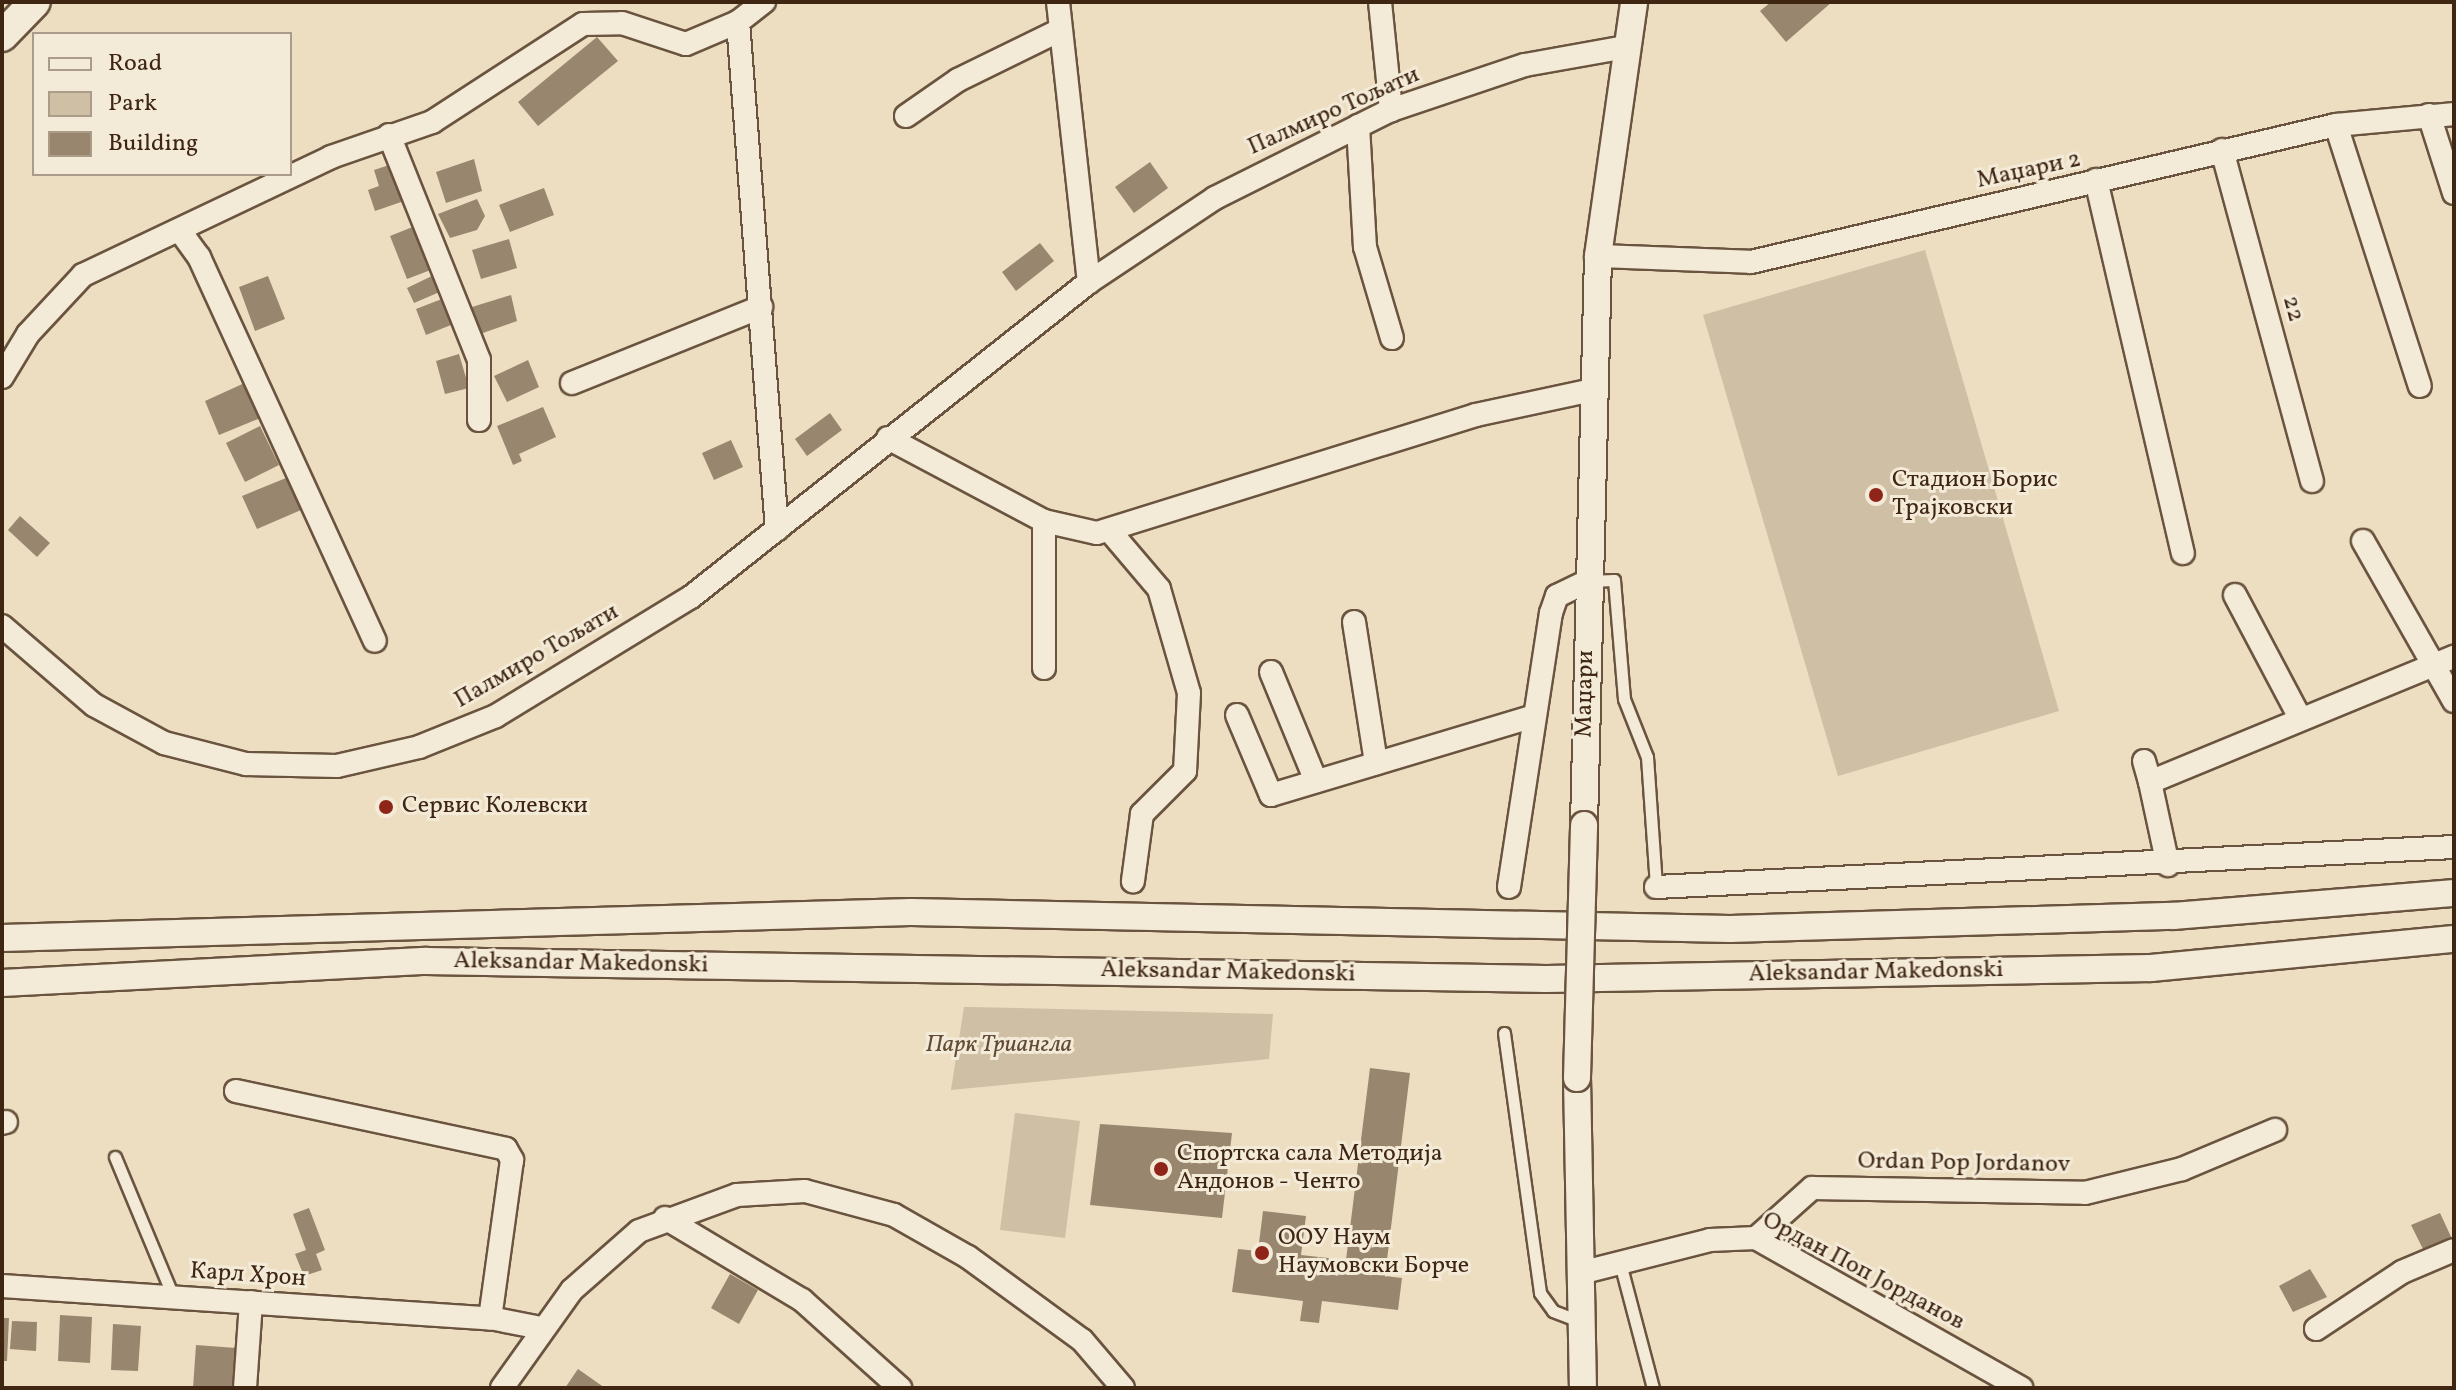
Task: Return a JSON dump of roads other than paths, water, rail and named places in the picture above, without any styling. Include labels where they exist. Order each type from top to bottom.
[{"type":"main road","points":[[2,36],[35,2]]},
{"type":"street","points":[[2,377],[28,334],[83,275],[471,100],[583,24],[622,23],[686,44],[738,22],[764,2]]},
{"type":"street","points":[[1058,2],[1089,282]]},
{"type":"street","points":[[1380,2],[1391,110]]},
{"type":"street","name":"Маџари","points":[[1583,1388],[1577,1078],[1593,390],[1598,256],[1634,2]]},
{"type":"street","points":[[738,22],[777,530]]},
{"type":"street","points":[[906,116],[958,80],[1060,30]]},
{"type":"street","name":"Палмиро Тољати","points":[[2,626],[94,705],[164,743],[246,764],[337,766],[419,747],[496,716],[691,597],[888,438],[1089,282],[1215,198],[1391,110],[1525,65],[1626,47]]},
{"type":"street","points":[[2096,180],[2336,125],[2454,114]]},
{"type":"street","points":[[2429,115],[2454,193]]},
{"type":"street","points":[[2336,125],[2420,386]]},
{"type":"street","points":[[1358,126],[1365,247],[1392,338]]},
{"type":"street","points":[[389,135],[479,360],[479,420]]},
{"type":"street","name":"22","points":[[2222,150],[2312,481]]},
{"type":"street","name":"Маџари 2","points":[[1598,256],[1751,262],[2096,180],[2183,553]]},
{"type":"street","points":[[180,231],[199,257],[375,641]]},
{"type":"street","points":[[572,383],[761,307]]},
{"type":"street","points":[[888,438],[1044,521],[1082,532],[1109,530],[1476,415],[1593,390]]},
{"type":"street","points":[[1044,521],[1044,668]]},
{"type":"street","points":[[1109,530],[1159,589],[1189,693],[1185,771],[1142,814],[1133,881]]},
{"type":"street","points":[[2363,541],[2444,661],[2454,701]]},
{"type":"street","points":[[1509,887],[1534,716],[1557,596],[1588,581]]},
{"type":"street","points":[[2235,595],[2300,718]]},
{"type":"street","points":[[1354,622],[1376,763]]},
{"type":"street","points":[[2168,865],[2147,771],[2300,718],[2444,661]]},
{"type":"street","points":[[1271,672],[1316,781]]},
{"type":"street","points":[[1237,715],[1271,795],[1534,716]]},
{"type":"street","points":[[1656,887],[2168,865],[2454,847]]},
{"type":"street","name":"Aleksandar Makedonski","points":[[2,938],[911,912],[1746,929],[2174,916],[2454,893]]},
{"type":"street","name":"Aleksandar Makedonski","points":[[2,983],[426,961],[1546,979],[2135,969],[2454,939]]},
{"type":"street","points":[[236,1091],[506,1149],[512,1160],[490,1318]]},
{"type":"street","name":"Ordan Pop Jordanov","points":[[1756,1238],[1812,1188],[2085,1193],[2182,1169],[2275,1130]]},
{"type":"street","points":[[502,1388],[541,1328],[613,1250],[665,1218],[737,1195],[805,1191],[894,1215],[968,1257],[1082,1340],[1123,1388]]},
{"type":"street","points":[[665,1218],[802,1300],[900,1388]]},
{"type":"street","name":"Ордан Поп Јорданов","points":[[1580,1273],[1710,1240],[1756,1238],[2021,1388]]},
{"type":"street","points":[[2316,1329],[2402,1272],[2454,1250]]},
{"type":"street","name":"Карл Хрон","points":[[2,1286],[490,1318],[541,1328]]},
{"type":"street","points":[[245,1388],[251,1302]]},
{"type":"lane","points":[[1588,581],[1614,580],[1624,699],[1647,757],[1656,887]]},
{"type":"lane","points":[[1504,1033],[1540,1293],[1553,1311],[1582,1322]]},
{"type":"lane","points":[[115,1157],[173,1296]]},
{"type":"lane","points":[[1620,1263],[1653,1388]]},
{"type":"place","name":"Стадион Борис Трајковски","points":[[1876,495]]},
{"type":"place","name":"Сервис Колевски","points":[[386,807]]},
{"type":"place","name":"Спортска сала Методија Андонов - Ченто","points":[[1161,1169]]},
{"type":"place","name":"ООУ Наум Наумовски Борче","points":[[1262,1253]]},
{"type":"park label","name":"Парк Триангла","points":[[999,1046]]}]
